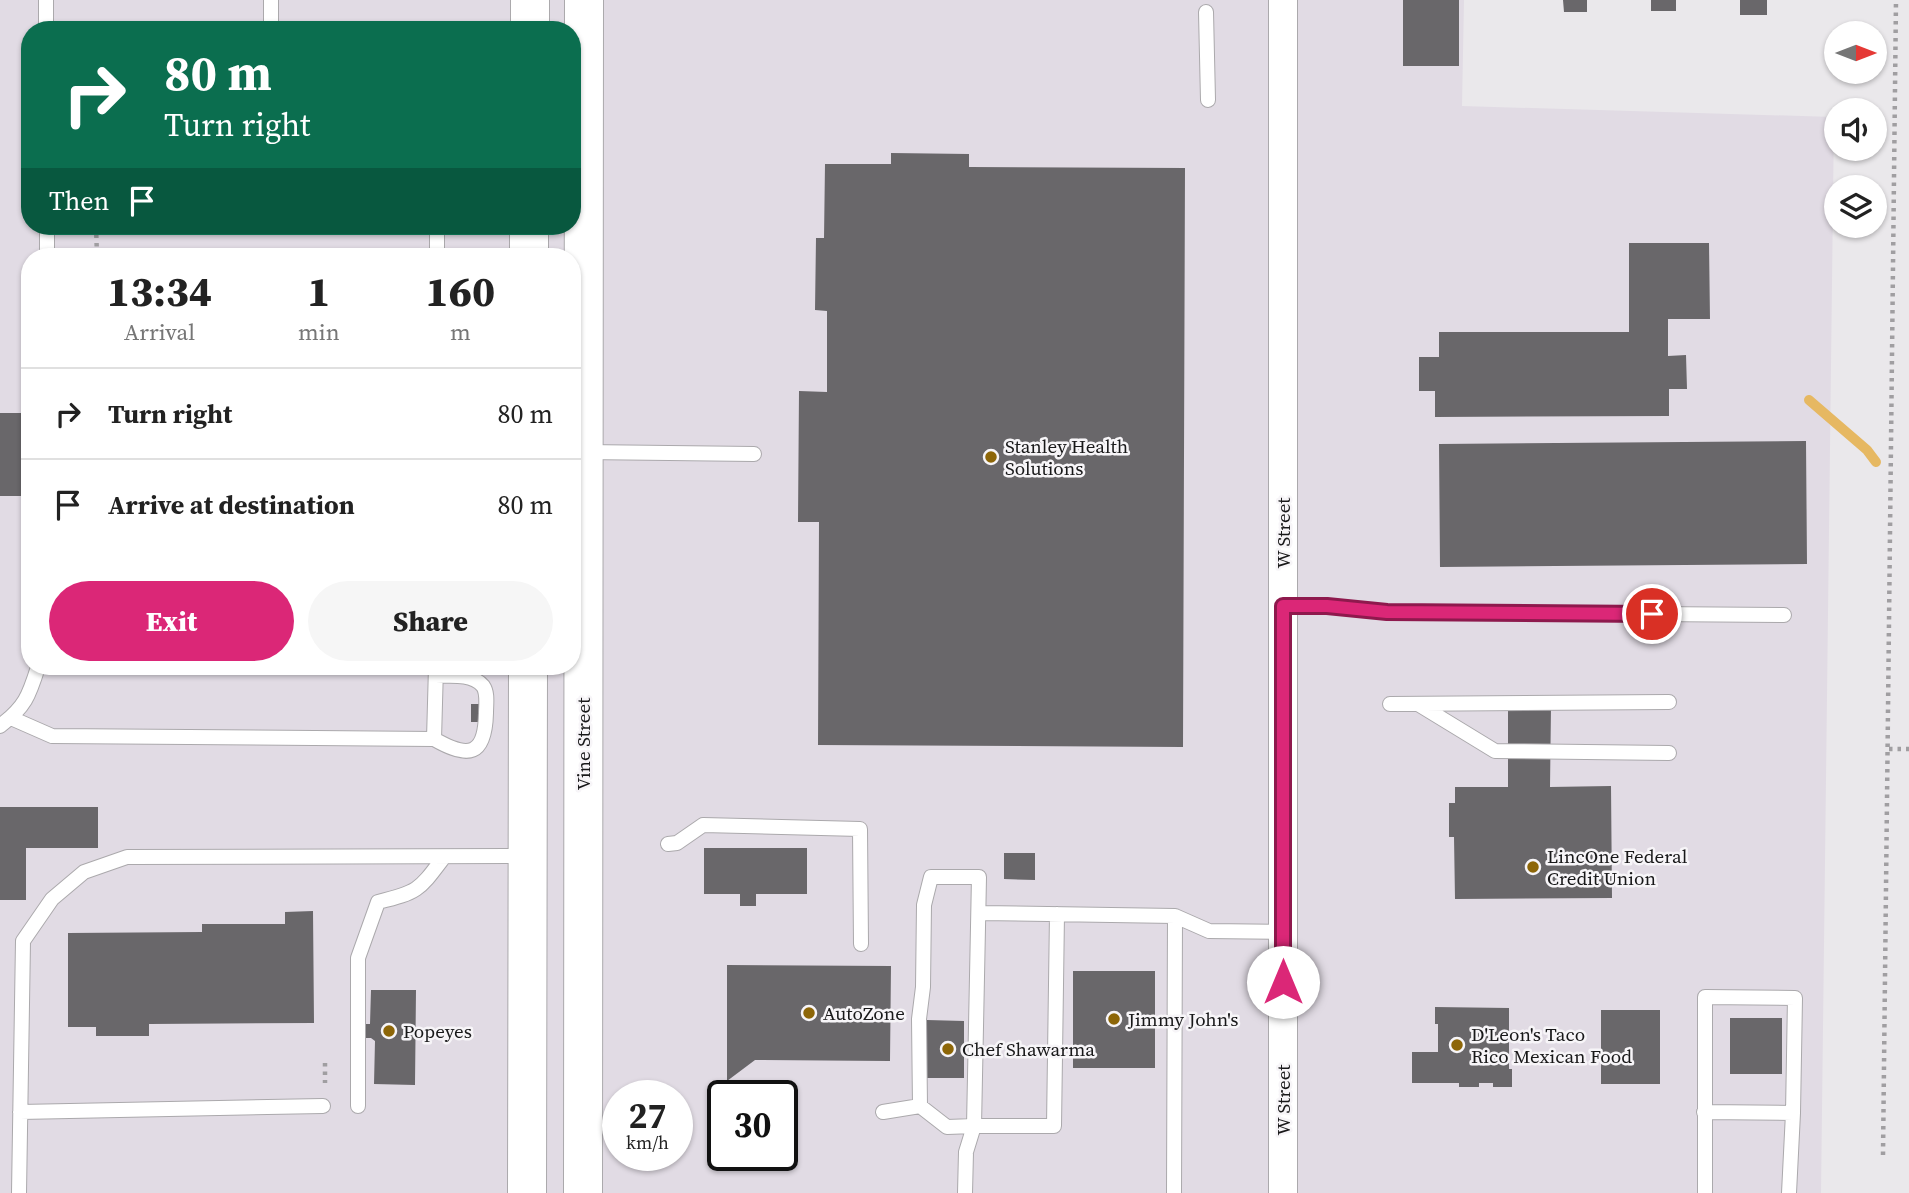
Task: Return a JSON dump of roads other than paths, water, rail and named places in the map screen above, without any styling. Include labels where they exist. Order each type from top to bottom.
[{"type":"main road","points":[[530,0],[530,21]]},
{"type":"main road","name":"Vine Street","points":[[583,1193],[584,0]]},
{"type":"main road","points":[[527,1193],[528,675]]},
{"type":"street","name":"W Street","points":[[1283,0],[1283,1193]]},
{"type":"lane","points":[[46,0],[46,21]]},
{"type":"lane","points":[[271,0],[271,21]]},
{"type":"lane","points":[[1206,12],[1208,100]]},
{"type":"lane","points":[[583,452],[754,454]]},
{"type":"lane","points":[[1283,606],[1327,606],[1387,612],[1784,615]]},
{"type":"lane","points":[[36,675],[29,697],[6,722],[52,736],[435,739],[454,750],[468,751],[478,746],[486,730],[487,695],[482,686],[467,677],[457,675]]},
{"type":"lane","points":[[435,739],[436,675]]},
{"type":"lane","points":[[1390,704],[1669,702]]},
{"type":"lane","points":[[1418,704],[1495,751],[1669,753]]},
{"type":"lane","points":[[668,844],[677,843],[703,825],[860,829],[861,944]]},
{"type":"lane","points":[[19,1193],[23,942],[52,899],[84,872],[127,857],[528,856]]},
{"type":"lane","points":[[358,1105],[358,958],[377,902],[410,895],[423,884],[444,857]]},
{"type":"lane","points":[[920,1105],[919,1019],[923,987],[924,905],[931,877],[979,877],[974,1126],[966,1152],[965,1193]]},
{"type":"lane","points":[[979,913],[1175,916],[1209,930],[1283,932]]},
{"type":"lane","points":[[883,1112],[920,1105],[947,1127],[1054,1126],[1057,914]]},
{"type":"lane","points":[[1174,1193],[1175,916]]},
{"type":"lane","points":[[1706,1193],[1705,997],[1795,998],[1789,1193]]},
{"type":"lane","points":[[20,1112],[324,1099]]},
{"type":"lane","points":[[1704,1112],[1793,1113]]},
{"type":"waterway","points":[[1809,400],[1867,450],[1876,462]]},
{"type":"place","name":"Stanley Health Solutions","points":[[991,457]]},
{"type":"place","name":"LincOne Federal Credit Union","points":[[1533,867]]},
{"type":"place","name":"AutoZone","points":[[809,1013]]},
{"type":"place","name":"Jimmy John's","points":[[1114,1019]]},
{"type":"place","name":"Popeyes","points":[[389,1031]]},
{"type":"place","name":"D'Leon's Taco Rico Mexican Food","points":[[1457,1045]]},
{"type":"place","name":"Chef Shawarma","points":[[948,1049]]}]
